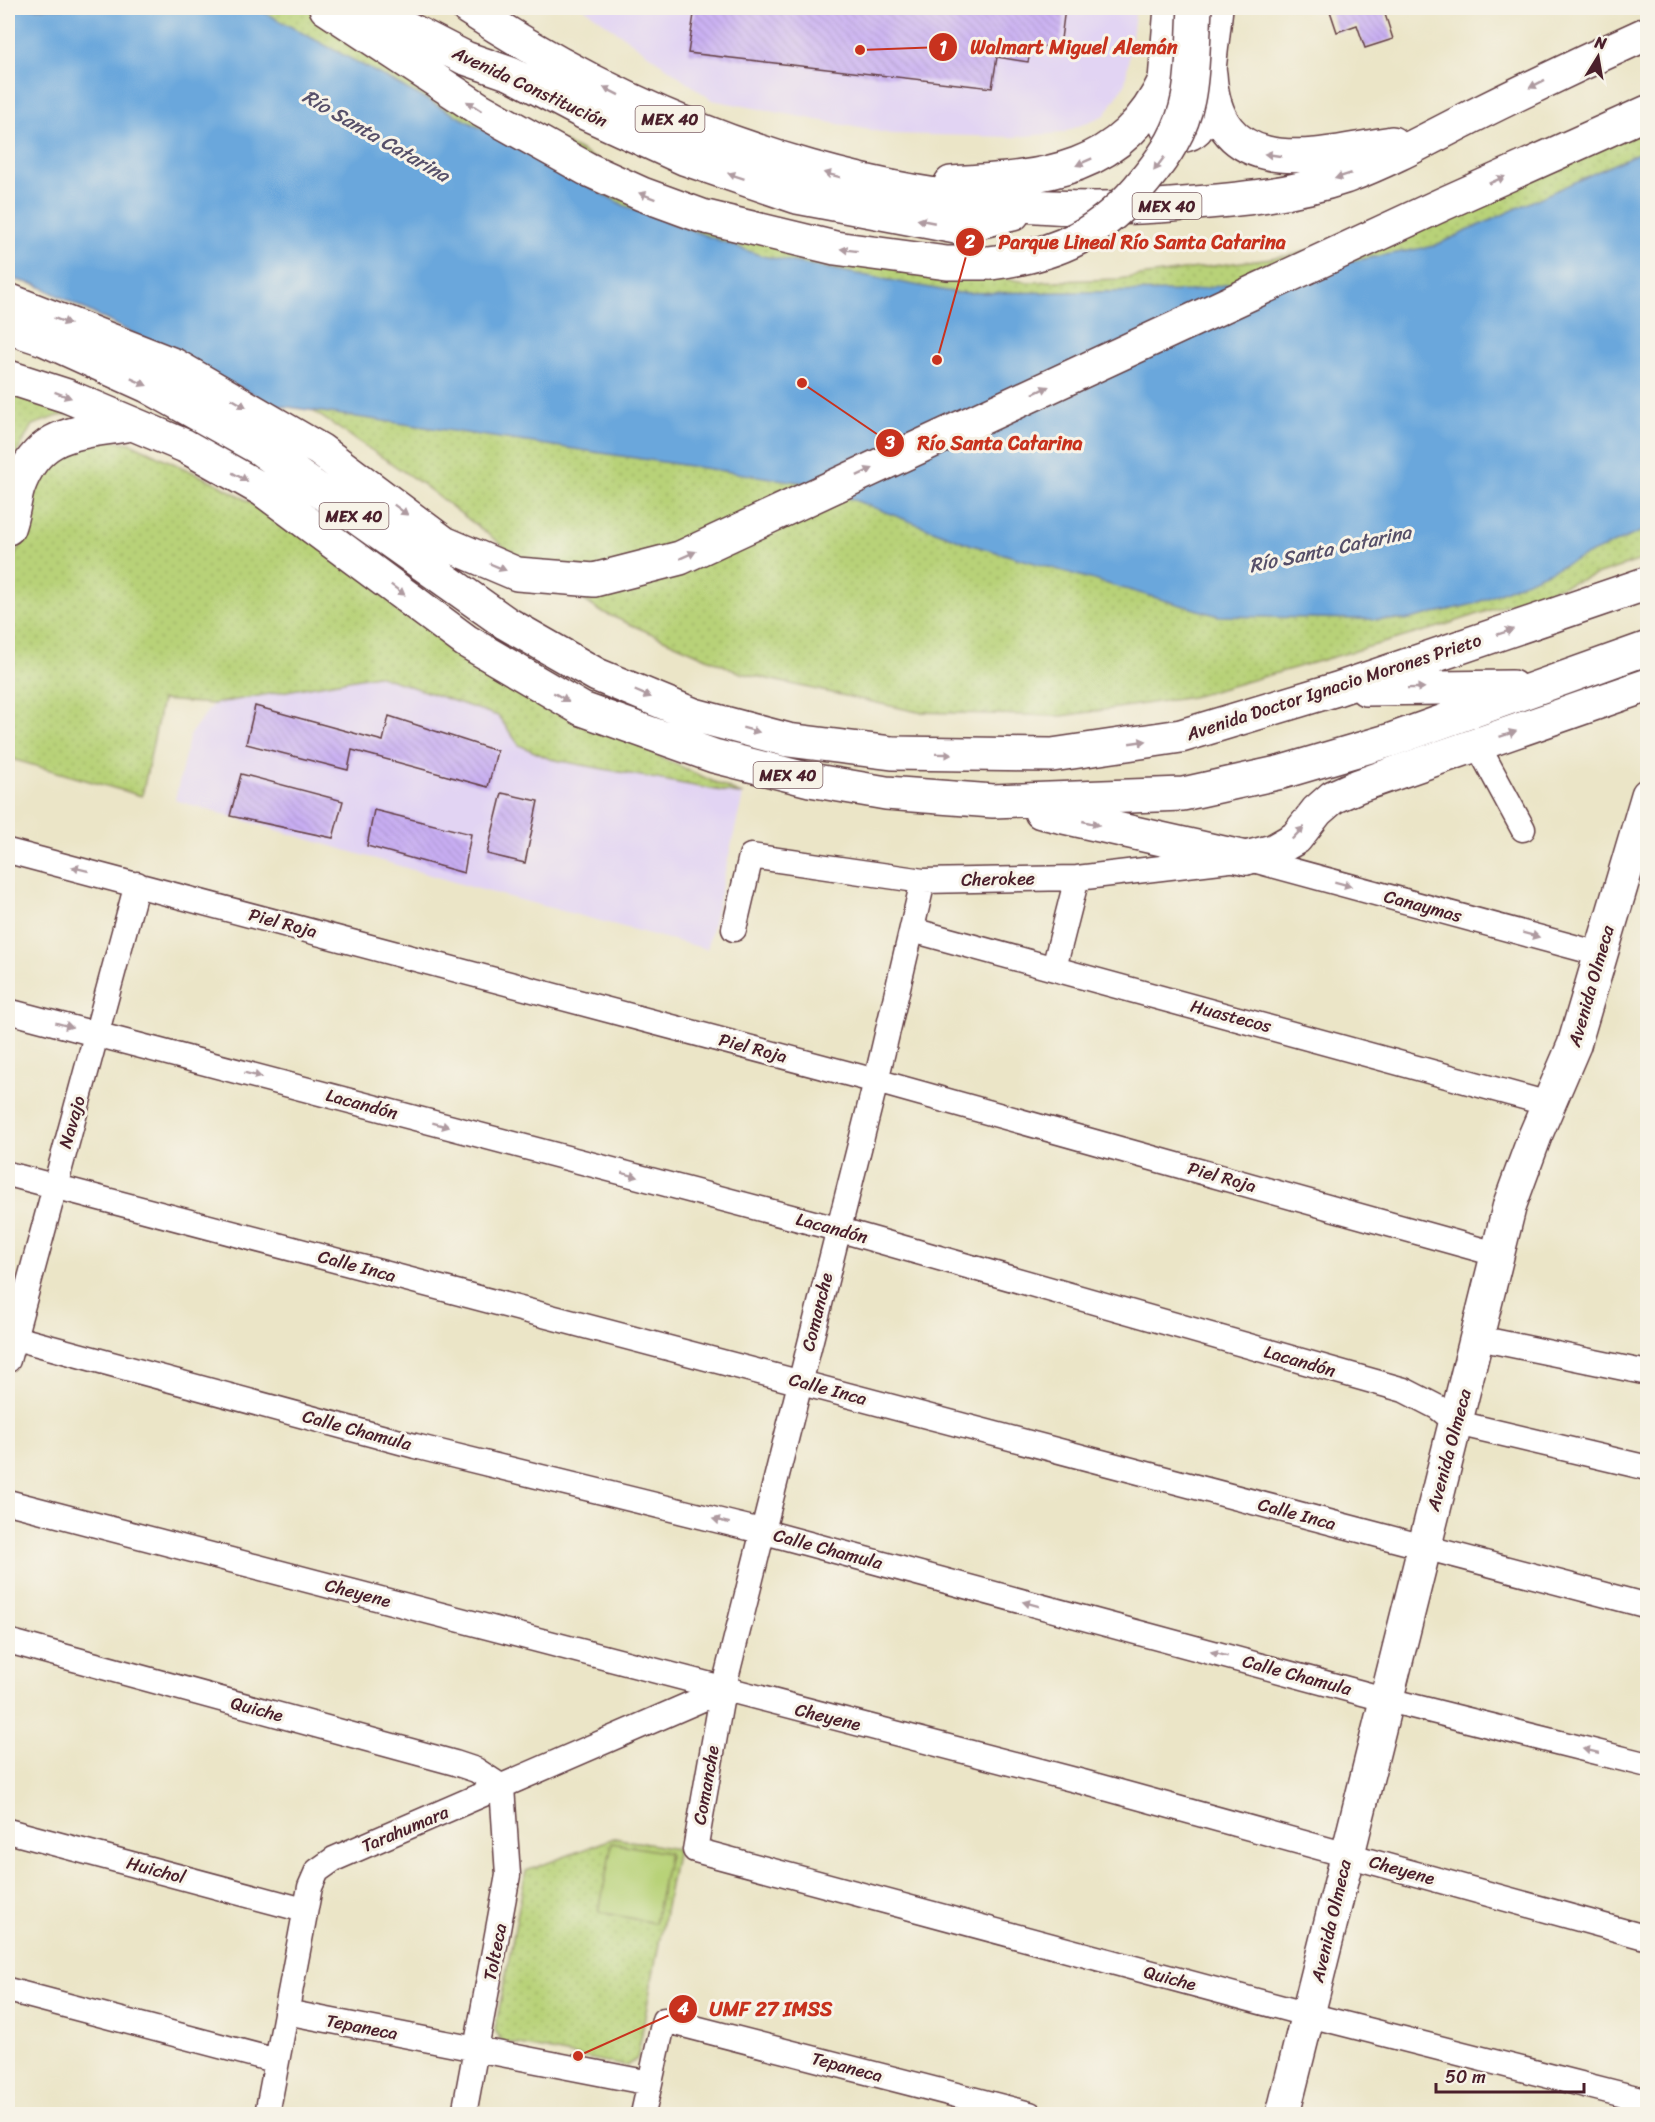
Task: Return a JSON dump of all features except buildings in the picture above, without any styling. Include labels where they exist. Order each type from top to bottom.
[{"type":"main road","points":[[403,8],[511,74]]},
{"type":"main road","name":"MEX 40","points":[[468,8],[598,84],[702,132],[805,167],[856,181],[959,200],[1045,207],[1160,207],[1255,196],[1345,177],[1647,33]]},
{"type":"main road","points":[[1171,8],[1162,116],[1168,130],[1180,136],[1195,132],[1200,126],[1210,74],[1216,8]]},
{"type":"main road","points":[[345,11],[481,111],[587,169],[642,194],[702,216],[835,248],[947,263],[1006,261],[1067,244],[1087,234],[1121,210],[1157,167],[1174,139],[1188,100],[1195,8]]},
{"type":"main road","name":"Avenida Constitución","points":[[345,11],[511,74],[583,111],[686,159],[797,197],[956,227],[1045,207]]},
{"type":"main road","points":[[1210,74],[1214,100],[1225,123],[1246,145],[1265,154],[1289,157],[1320,154],[1435,135]]},
{"type":"main road","points":[[890,186],[1017,178],[1065,170],[1096,157],[1120,140],[1148,110],[1166,78]]},
{"type":"main road","points":[[8,300],[174,365],[320,450],[444,543],[517,574],[594,580],[680,558],[1443,204],[1647,112]]},
{"type":"main road","name":"Avenida Doctor Ignacio Morones Prieto","points":[[8,327],[44,339],[148,386],[259,448],[506,623],[597,675],[694,715],[788,740],[892,753],[1052,755],[1181,736],[1337,689],[1647,583]]},
{"type":"main road","name":"MEX 40","points":[[8,377],[67,396],[185,446],[263,490],[466,641],[582,709],[714,756],[810,780],[886,793],[993,801],[1183,794],[1282,772],[1391,740],[1647,648]]},
{"type":"main road","points":[[8,528],[27,467],[43,448],[59,436],[130,424]]},
{"type":"main road","points":[[993,801],[1246,858],[1273,851],[1296,838],[1333,796],[1647,685]]},
{"type":"main road","points":[[1337,689],[1539,687]]},
{"type":"main road","name":"Avenida Olmeca","points":[[1284,2115],[1347,1854],[1388,1700],[1478,1338],[1496,1254],[1513,1195],[1574,1046],[1647,795]]},
{"type":"street","points":[[1477,744],[1522,829]]},
{"type":"street","name":"Piel Roja","points":[[8,851],[876,1081],[1496,1254]]},
{"type":"street","name":"Cherokee","points":[[734,929],[751,856],[923,881],[1077,878],[1246,858]]},
{"type":"street","name":"Canaymas","points":[[1246,858],[1600,954]]},
{"type":"street","points":[[1054,968],[1077,878]]},
{"type":"street","name":"Comanche","points":[[695,1850],[723,1690],[761,1531],[876,1081],[923,881]]},
{"type":"street","name":"Navajo","points":[[10,1345],[137,884]]},
{"type":"street","name":"Huastecos","points":[[912,930],[1549,1104]]},
{"type":"street","name":"Lacandón","points":[[8,1011],[837,1229],[1404,1390],[1437,1407],[1457,1423],[1647,1468]]},
{"type":"street","name":"Calle Inca","points":[[8,1174],[1647,1606]]},
{"type":"street","points":[[1478,1338],[1647,1373]]},
{"type":"street","name":"Calle Chamula","points":[[10,1345],[761,1531],[1388,1700],[1647,1766]]},
{"type":"street","name":"Cheyene","points":[[8,1503],[1083,1782],[1647,1938]]},
{"type":"street","name":"Quiche","points":[[8,1641],[455,1763],[476,1770],[502,1787]]},
{"type":"street","name":"Tarahumara","points":[[267,2115],[304,1910],[317,1871],[334,1859],[723,1690]]},
{"type":"street","name":"Tolteca","points":[[464,2115],[508,1875],[502,1787]]},
{"type":"street","name":"Huichol","points":[[8,1831],[304,1910]]},
{"type":"street","name":"Quiche","points":[[695,1850],[1309,2015],[1647,2102]]},
{"type":"street","points":[[8,1990],[277,2061]]},
{"type":"street","name":"Tepaneca","points":[[285,2012],[650,2083],[664,2020],[1030,2115]]},
{"type":"street","points":[[644,2115],[650,2083]]},
{"type":"shaded area","points":[[584,8],[1136,8],[1125,84],[1105,115],[1062,133],[1013,137],[891,134],[712,100]]},
{"type":"shaded area","points":[[377,675],[498,716],[519,745],[550,759],[743,795],[707,949],[471,887],[175,800],[190,734],[213,704]]},
{"type":"green space","name":"Río Santa Catarina","points":[[8,8],[321,8],[701,217],[903,266],[1029,282],[1118,279],[1292,255],[1468,204],[1647,125],[1647,558],[1439,627],[1192,697],[1062,716],[918,712],[741,673],[600,611],[514,554],[422,484],[292,397]]},
{"type":"green space","points":[[8,387],[88,413],[58,416],[32,425],[8,470]]},
{"type":"green space","points":[[102,439],[130,443],[216,483],[319,541],[503,669],[666,760],[743,795],[550,759],[519,745],[498,716],[377,675],[213,704],[162,700],[142,796],[8,758],[8,567],[21,544],[29,497],[40,468],[59,451]]},
{"type":"green space","points":[[614,1838],[677,1849],[637,2059],[626,2066],[501,2041],[495,2030],[526,1871]]},
{"type":"green space","points":[[612,1843],[669,1853],[655,1923],[599,1912]]},
{"type":"water","name":"Río Santa Catarina","points":[[8,8],[256,8],[625,206],[762,256],[957,293],[1191,291],[1434,246],[1647,149],[1647,529],[1474,604],[1405,620],[1219,616],[972,545],[812,484],[275,405],[37,285],[8,278]]},
{"type":"place","name":"Walmart Miguel Alemán","points":[[860,50]]},
{"type":"place","name":"Parque Lineal Río Santa Catarina","points":[[937,360]]},
{"type":"place","name":"Río Santa Catarina","points":[[802,383]]},
{"type":"place","name":"UMF 27 IMSS","points":[[578,2056]]}]
